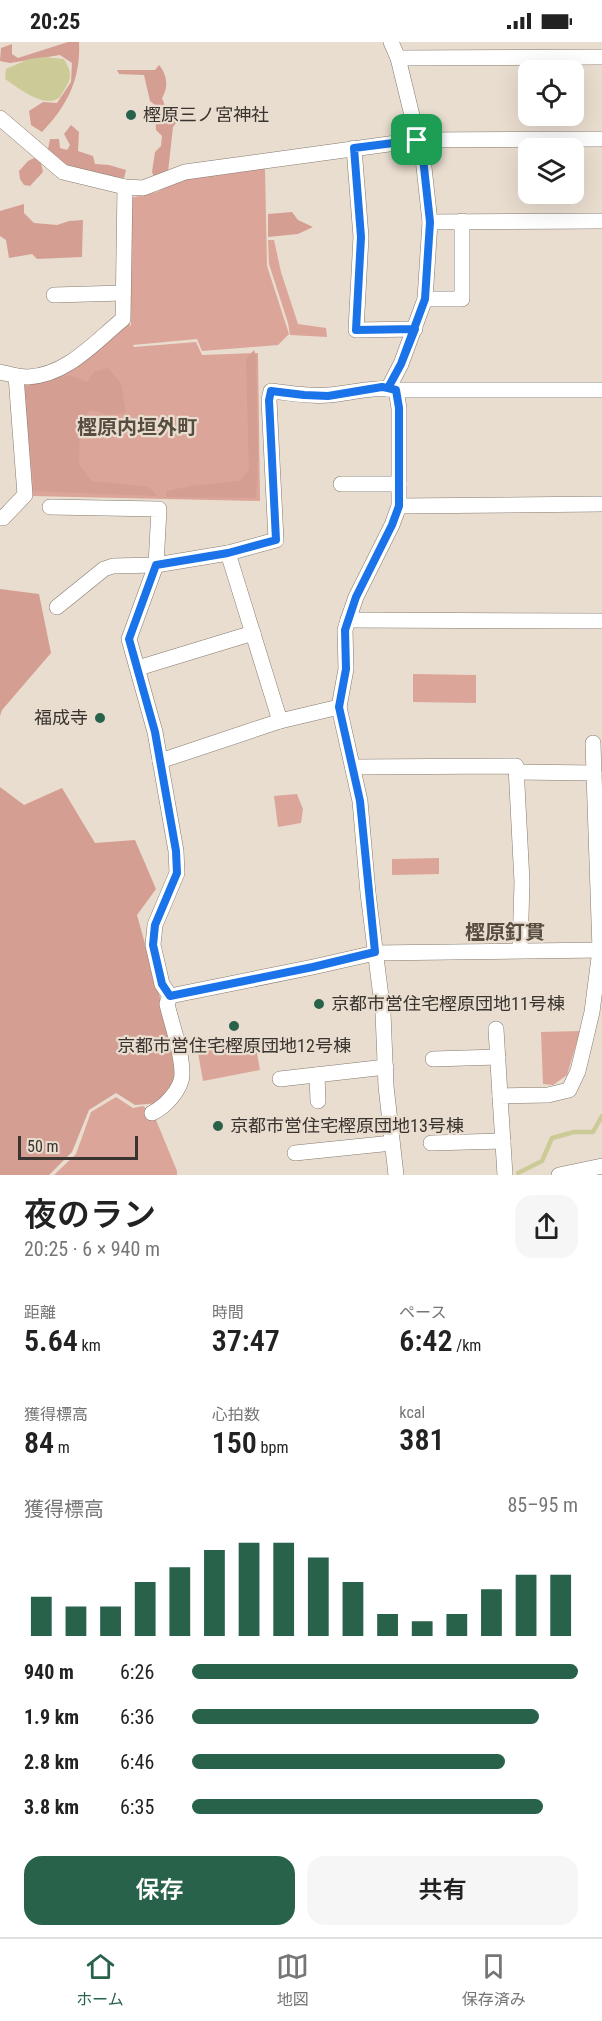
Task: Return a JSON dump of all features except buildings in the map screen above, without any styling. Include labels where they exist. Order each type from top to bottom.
[{"type":"street","points":[[391,42],[398,58],[417,140],[422,149],[430,222],[425,299],[392,389],[399,408],[399,506],[356,597],[345,630],[346,669],[339,707],[360,801],[383,1012],[396,1175]]},
{"type":"street","points":[[398,58],[598,52]]},
{"type":"street","points":[[0,118],[63,172],[125,187],[143,188],[185,172],[417,140],[602,139]]},
{"type":"street","points":[[354,148],[361,237],[356,330],[415,329]]},
{"type":"street","points":[[0,372],[27,377],[43,375],[69,363],[123,319],[125,187]]},
{"type":"street","points":[[425,299],[462,299],[462,221]]},
{"type":"street","points":[[430,222],[602,221]]},
{"type":"street","points":[[54,295],[123,293]]},
{"type":"street","points":[[0,518],[3,518],[25,495],[16,376]]},
{"type":"street","points":[[57,607],[104,569],[113,566],[156,565],[228,553],[276,540],[269,400],[271,391],[328,396],[382,387],[392,389],[602,390]]},
{"type":"street","points":[[341,484],[399,484]]},
{"type":"street","points":[[399,506],[602,504]]},
{"type":"street","points":[[50,507],[159,508],[156,565],[129,639],[155,732],[176,851],[177,873],[155,925],[153,945],[162,984],[170,996]]},
{"type":"street","points":[[228,553],[280,721]]},
{"type":"street","points":[[348,620],[602,621]]},
{"type":"street","points":[[138,668],[253,633]]},
{"type":"street","points":[[160,760],[280,721],[339,707]]},
{"type":"street","points":[[500,1096],[548,1095],[569,1090],[578,1071],[592,1012],[601,950],[593,743]]},
{"type":"street","points":[[353,767],[516,766],[522,882],[520,950]]},
{"type":"street","points":[[517,772],[594,773]]},
{"type":"street","points":[[170,996],[375,952],[601,950]]},
{"type":"street","points":[[152,1113],[162,1108],[175,1093],[183,1076],[167,1004],[170,996]]},
{"type":"street","points":[[496,1029],[505,1175]]},
{"type":"street","points":[[433,1059],[498,1057]]},
{"type":"street","points":[[279,1079],[386,1067]]},
{"type":"street","points":[[317,1075],[318,1101]]},
{"type":"street","points":[[431,1143],[503,1141]]},
{"type":"street","points":[[295,1153],[392,1143]]},
{"type":"street","points":[[559,1175],[602,1166]]},
{"type":"shaded area","points":[[68,42],[79,42],[75,80],[59,112],[42,132],[31,125],[29,111],[43,102],[57,103],[71,82],[72,63],[60,55],[10,63],[0,61],[1,48],[12,44],[12,54],[18,58]]},
{"type":"shaded area","points":[[45,57],[64,59],[69,69],[69,81],[60,97],[47,101],[39,99],[5,79],[6,69],[29,59]]},
{"type":"shaded area","points":[[159,65],[166,81],[166,89],[162,98],[166,109],[175,112],[176,123],[173,127],[168,172],[154,177],[152,172],[155,152],[161,146],[162,136],[156,130],[155,105],[150,101],[144,75],[119,74],[117,70],[155,70]]},
{"type":"shaded area","points":[[71,125],[79,132],[78,151],[93,156],[95,164],[126,170],[124,178],[101,175],[67,165],[48,149],[50,139],[59,139],[60,148],[67,150],[70,145],[64,134]]},
{"type":"shaded area","points":[[34,158],[41,163],[43,172],[30,186],[24,185],[19,171]]},
{"type":"shaded area","points":[[265,168],[267,266],[289,334],[278,345],[202,351],[197,339],[133,345],[134,347],[196,342],[202,355],[258,353],[260,501],[31,496],[21,384],[129,322],[131,327],[130,198],[157,192],[181,179]]},
{"type":"shaded area","points":[[24,204],[24,213],[34,223],[57,225],[83,220],[82,257],[37,259],[32,254],[9,258],[6,240],[0,236],[0,211]]},
{"type":"shaded area","points":[[292,212],[298,220],[313,227],[298,234],[268,237],[268,214]]},
{"type":"shaded area","points":[[268,240],[274,240],[281,272],[298,324],[326,328],[327,337],[290,335],[269,264]]},
{"type":"shaded area","points":[[254,350],[258,455],[256,498],[166,497],[166,491],[240,481],[249,469],[246,359]]},
{"type":"shaded area","points":[[108,368],[121,384],[126,413],[109,415],[90,410],[80,421],[79,465],[92,481],[149,487],[157,496],[34,491],[24,387],[70,375],[87,382],[94,372]]},
{"type":"shaded area","points":[[0,589],[39,594],[51,653],[2,710],[0,716]]},
{"type":"shaded area","points":[[413,674],[476,675],[476,703],[413,702]]},
{"type":"shaded area","points":[[0,787],[24,805],[62,788],[95,843],[135,840],[156,889],[137,915],[180,1070],[161,1103],[135,1105],[116,1093],[89,1110],[72,1152],[49,1175],[0,1175]]},
{"type":"shaded area","points":[[297,794],[303,809],[301,823],[278,827],[274,796]]},
{"type":"shaded area","points":[[439,858],[439,874],[392,875],[392,859]]},
{"type":"shaded area","points":[[580,1031],[567,1075],[553,1085],[543,1084],[541,1032]]},
{"type":"shaded area","points":[[254,1037],[260,1070],[203,1081],[197,1047]]},
{"type":"shaded area","points":[[116,1097],[133,1108],[143,1106],[154,1115],[177,1175],[54,1175],[76,1154],[91,1112]]},
{"type":"waterway","points":[[518,1173],[542,1161],[552,1138],[574,1132],[593,1132],[602,1116]]},
{"type":"place","name":"樫原三ノ宮神社","points":[[131,115]]},
{"type":"place","name":"福成寺","points":[[100,718]]},
{"type":"place","name":"京都市営住宅樫原団地11号棟","points":[[319,1004]]},
{"type":"place","name":"京都市営住宅樫原団地12号棟","points":[[234,1026]]},
{"type":"place","name":"京都市営住宅樫原団地13号棟","points":[[218,1126]]},
{"type":"district","name":"樫原内垣外町","points":[[137,427]]},
{"type":"district","name":"樫原釘貫","points":[[505,932]]},
{"type":"route","points":[[417,140],[354,148],[361,237],[356,330],[415,329],[401,364],[388,388],[396,390],[399,408],[399,506],[356,597],[345,630],[346,669],[339,707],[360,801],[375,952],[170,996],[162,984],[153,936],[155,925],[177,873],[176,851],[155,732],[129,639],[156,565],[228,553],[276,540],[269,400],[271,391],[328,396],[388,388],[401,364],[417,324],[425,299],[430,222],[422,149],[417,140]]}]
